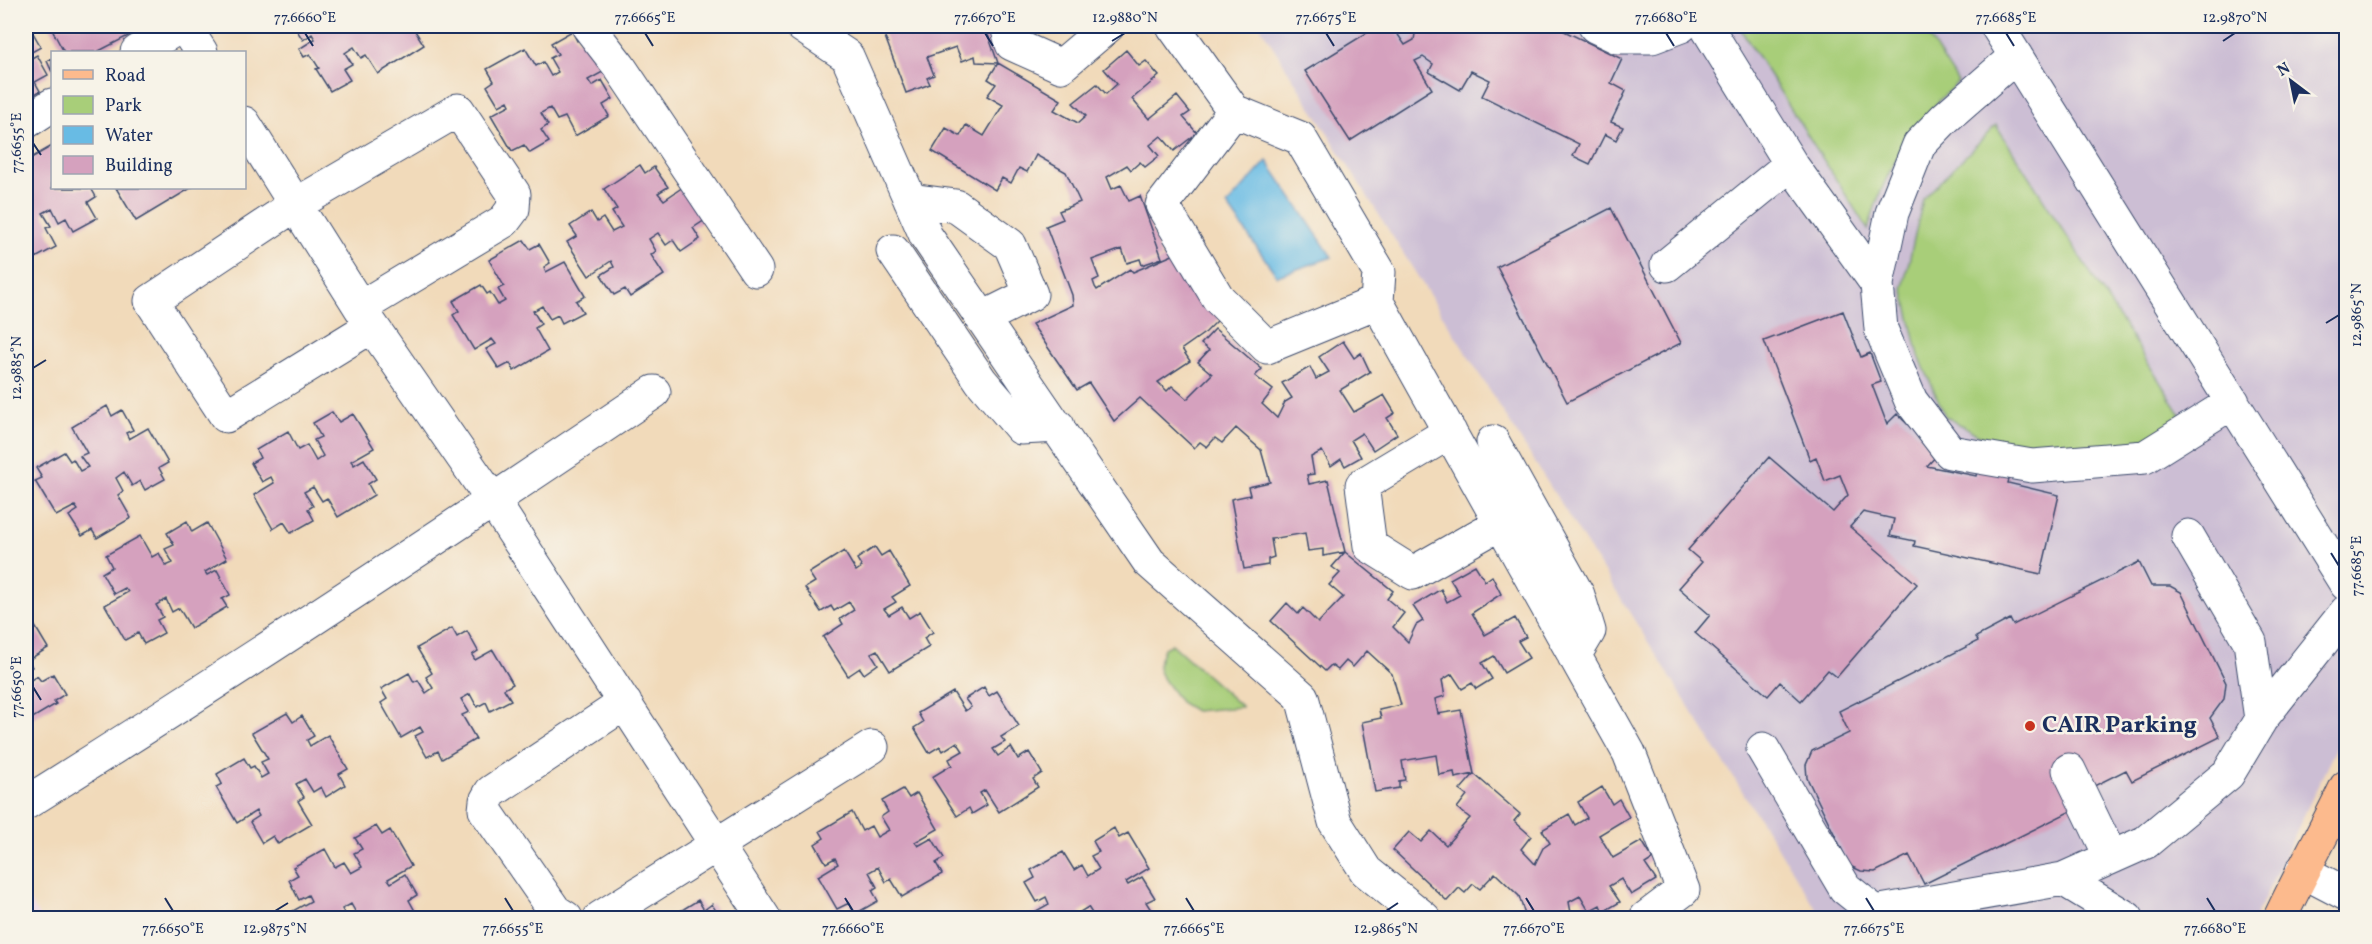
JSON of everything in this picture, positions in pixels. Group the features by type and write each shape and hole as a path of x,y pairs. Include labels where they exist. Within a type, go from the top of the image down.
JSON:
{"main road":[{"path":"2280,918 2346,787"}],"street":[{"path":"139,51 182,26 200,51"},
{"path":"588,26 625,76 756,270"},
{"path":"802,26 847,56 926,236 1149,562 1302,697 1335,822 1366,871 1424,918"},
{"path":"1007,26 1012,44 1061,66 1108,26"},
{"path":"1595,26 1618,37 1652,37 1681,26"},
{"path":"1706,26 1791,164 1877,284"},
{"path":"1997,26 2346,584"},
{"path":"1175,27 1234,111 1300,138 1379,272 1377,302 1629,753 1683,890 1646,918"},
{"path":"2016,56 1945,118 1919,145 1892,213 1877,284 1881,329 1911,401 1950,452 2032,466 2145,458 2233,402"},
{"path":"26,122 51,106"},
{"path":"458,110 514,194 513,209 504,221 366,317 226,416 151,301 295,205 458,110"},
{"path":"1234,111 1162,205 1218,298 1267,347 1377,302"},
{"path":"246,126 366,317 493,501 764,918"},
{"path":"1666,265 1791,164"},
{"path":"910,200 956,206 1011,245 1031,294 983,318"},
{"path":"893,251 981,381 1021,428 1058,426"},
{"path":"26,802 132,736 493,501 654,392"},
{"path":"1450,432 1362,485 1370,546 1413,573 1501,523"},
{"path":"1492,442 1578,594 1589,631 1574,656"},
{"path":"2188,536 2250,642 2261,719"},
{"path":"1763,749 1845,888 1875,912 2063,879 2146,842 2228,774 2261,719 2346,612"},
{"path":"566,918 555,911 517,856 486,810 486,801 491,792 625,703"},
{"path":"600,918 872,747"},
{"path":"2069,770 2111,857"},
{"path":"2302,871 2346,894"},
{"path":"2063,879 2127,918"}],"shaded area":[{"path":"1260,26 2346,26 2346,727 2255,918 2052,918 2043,913 2005,918 1822,918"},
{"path":"26,895 40,918 26,918"}],"green space":[{"path":"1922,26 1958,82 1927,114 1902,149 1882,187 1868,230 1739,27"},
{"path":"1996,125 2183,418 2136,445 2070,452 1996,445 1945,416 1919,356 1903,288 1923,199"},
{"path":"1172,644 1242,707 1195,711 1180,702 1160,674 1158,665 1164,648"}],"water":[{"path":"1267,161 1332,257 1277,276 1227,205"}],"building":[{"path":"26,26 29,26 41,47 26,55"},
{"path":"50,26 128,26 132,34 99,51 63,51"},
{"path":"294,26 412,26 424,45 378,74 366,55 361,58 354,47 345,53 352,64 343,69 350,80 330,91 316,69 319,68 310,54 304,57 299,49 315,39 312,34 303,40"},
{"path":"881,26 985,26 998,63 976,62 975,56 962,61 956,47 927,57 934,75 927,78 930,84 906,93"},
{"path":"1378,26 1392,26 1405,45 1414,40 1416,28 1409,26 1554,26 1622,59 1611,83 1626,91 1611,122 1623,127 1616,140 1605,134 1590,164 1573,156 1579,144 1482,96 1490,80 1471,71 1460,90 1429,72 1433,64 1423,57 1415,61 1432,89 1350,141 1305,71"},
{"path":"572,31 577,41 590,33 610,68 588,80 592,86 602,80 613,99 603,105 609,116 575,136 565,117 557,120 550,108 541,113 548,125 541,130 549,142 530,153 524,145 512,151 491,115 510,105 508,101 499,106 487,86 494,81 487,69 525,48 536,66 543,62 551,76 558,72 550,58 558,54 551,43"},
{"path":"1126,50 1139,66 1146,61 1159,76 1132,99 1149,119 1177,96 1190,112 1183,117 1197,133 1174,151 1161,136 1150,145 1159,156 1145,167 1140,162 1131,170 1127,165 1107,177 1112,189 1121,185 1129,201 1140,196 1162,258 1142,265 1140,259 1127,263 1122,249 1092,260 1099,278 1093,281 1095,287 1097,290 1130,269 1133,272 1175,254 1222,316 1206,332 1182,349 1190,361 1158,382 1167,391 1172,386 1187,399 1212,374 1198,362 1209,350 1201,344 1215,329 1262,369 1255,376 1273,390 1262,404 1277,418 1285,402 1292,398 1282,383 1310,367 1316,379 1329,372 1319,357 1343,341 1354,358 1361,353 1370,372 1340,390 1354,412 1384,395 1395,413 1387,418 1397,434 1373,450 1362,433 1351,440 1361,457 1345,466 1341,459 1331,466 1322,451 1311,457 1314,474 1307,475 1309,484 1328,480 1345,552 1323,556 1323,549 1308,551 1305,533 1271,539 1274,557 1268,559 1268,565 1244,569 1231,499 1250,495 1248,487 1270,482 1261,450 1236,428 1222,443 1215,438 1207,447 1200,442 1194,448 1140,398 1114,421 1089,383 1077,390 1032,324 1073,305 1072,295 1046,226 1063,219 1059,211 1080,202 1066,172 1036,155 1027,172 1019,168 1011,183 1002,178 995,190 932,151 946,128 960,136 966,125 984,136 1003,105 987,96 996,84 988,79 998,63 1061,100 1054,110 1078,123 1086,116 1073,103 1097,84 1106,94 1117,84 1104,69"},
{"path":"37,55 48,75 35,82 40,91 26,99 26,61"},
{"path":"51,147 51,189 92,189 96,197 88,202 97,218 73,231 66,218 59,222 52,208 43,213 51,226 46,228 56,247 26,263 26,161"},
{"path":"640,165 645,173 654,167 668,187 658,193 664,200 683,187 705,220 693,228 700,239 681,252 673,240 666,245 658,233 649,239 656,251 651,255 664,275 630,297 625,289 614,295 601,275 614,267 611,261 589,276 567,242 577,236 570,226 591,212 597,222 603,218 612,232 622,227 612,212 617,209 604,189"},
{"path":"117,189 189,189 136,221"},
{"path":"1611,208 1681,343 1567,402 1497,267"},
{"path":"524,240 530,249 539,244 550,263 544,267 546,272 565,262 585,296 576,301 583,312 562,323 558,315 550,319 542,306 533,311 541,324 535,328 548,351 514,371 510,363 499,369 486,349 496,344 492,339 474,350 453,315 459,311 453,301 481,285 487,294 490,292 498,305 505,301 498,289 504,286 489,260"},
{"path":"1843,311 1861,357 1870,353 1881,382 1872,385 1887,424 1897,414 1938,454 1927,466 1976,476 1978,469 2010,476 2008,483 2059,495 2041,574 1914,546 1915,541 1890,536 1894,519 1863,512 1850,527 1917,584 1837,677 1828,670 1801,701 1780,682 1768,696 1695,633 1710,615 1679,588 1702,562 1688,550 1769,457 1833,512 1848,495 1840,475 1825,481 1816,457 1810,460 1764,341"},
{"path":"107,406 112,416 122,410 133,430 126,433 129,439 148,428 168,463 159,468 165,479 145,490 140,481 132,486 124,472 116,478 123,491 118,495 131,518 97,538 92,530 82,536 69,516 78,510 75,506 56,516 35,481 42,478 36,468 64,452 70,461 73,459 80,471 88,467 80,456 87,453 72,427"},
{"path":"332,412 339,422 353,414 374,448 351,461 354,465 364,459 376,479 368,484 374,495 338,517 327,498 322,501 313,487 304,492 313,506 308,509 314,520 291,533 284,522 273,529 254,495 274,483 271,477 262,482 251,463 260,458 256,450 288,431 298,450 307,445 316,461 323,456 314,440 321,437 313,423"},
{"path":"187,521 192,532 207,523 227,559 205,572 207,575 217,570 230,595 222,599 227,607 191,628 179,608 172,612 166,599 156,605 163,617 157,620 164,633 144,644 138,633 125,640 105,605 128,592 125,588 114,594 102,573 112,567 106,555 140,536 152,557 159,553 166,566 173,563 165,549 174,545 167,533"},
{"path":"875,547 881,556 889,551 910,586 892,597 896,602 884,609 889,615 902,607 909,618 920,611 933,632 924,638 929,647 890,671 877,650 871,653 878,664 864,674 860,668 848,676 823,637 843,624 840,619 854,610 849,602 834,611 831,606 821,612 805,588 815,582 809,573 844,551 856,571 862,567 857,559"},
{"path":"1345,552 1393,591 1387,599 1404,613 1393,627 1408,642 1416,625 1423,621 1413,606 1441,589 1447,602 1460,595 1450,579 1475,565 1485,581 1492,576 1501,594 1472,613 1485,635 1515,618 1526,637 1518,641 1529,658 1504,673 1494,656 1482,663 1492,679 1476,689 1472,683 1462,689 1452,674 1442,680 1445,696 1435,699 1438,714 1461,710 1474,774 1455,778 1454,772 1439,775 1436,755 1402,761 1405,780 1399,781 1399,788 1375,792 1362,722 1381,718 1379,710 1401,705 1392,674 1367,651 1353,667 1346,661 1338,670 1331,665 1325,671 1271,621 1287,603 1298,614 1303,608 1318,623 1343,597 1329,585 1340,573 1332,567"},
{"name":"CAIR Parking","path":"2139,562 2151,586 2170,586 2181,592 2226,683 2224,699 2210,718 2220,737 2132,781 2126,770 2092,787 2079,807 1924,884 1909,855 1875,872 1861,871 1850,866 1807,778 1806,765 1812,751 1849,733 1839,711 1978,641 1976,637 2010,619 2013,625"},
{"path":"26,614 48,648 28,660 32,667 26,670"},
{"path":"452,628 457,637 467,631 478,651 472,655 475,660 493,650 513,684 504,689 511,700 490,711 486,702 477,707 470,694 461,699 469,712 462,715 476,739 442,759 438,751 427,757 415,736 423,732 420,727 401,738 381,703 387,699 381,689 409,673 414,682 418,680 426,693 433,688 426,677 432,673 417,648"},
{"path":"53,674 65,694 54,701 56,704 26,722 26,683 37,676 41,681"},
{"path":"984,687 989,696 997,691 1019,726 1001,737 1005,742 993,749 998,756 1011,747 1018,759 1029,752 1042,773 1033,779 1038,787 999,812 985,790 980,793 987,805 972,814 969,808 957,816 932,777 952,765 949,759 963,751 957,742 943,751 940,746 929,753 914,728 923,722 918,713 953,692 965,711 971,707 965,699"},
{"path":"287,713 293,722 302,716 314,736 307,740 310,746 328,735 348,769 339,774 345,785 326,797 321,787 313,792 305,779 296,784 304,797 298,801 312,824 278,844 273,836 262,843 250,822 259,816 256,811 237,823 216,787 222,784 217,774 244,758 250,768 254,766 261,778 268,774 261,762 268,759 252,733"},
{"path":"1474,774 1520,814 1514,821 1531,836 1521,849 1535,864 1543,848 1550,843 1542,830 1569,814 1575,825 1587,818 1578,802 1602,787 1612,804 1619,799 1629,817 1599,835 1613,858 1642,841 1653,859 1645,864 1656,880 1631,895 1621,879 1609,886 1620,902 1603,912 1600,905 1589,911 1580,896 1569,902 1572,918 1526,918 1519,896 1495,873 1480,889 1473,884 1465,893 1459,888 1447,901 1393,850 1409,832 1421,842 1431,831 1446,845 1470,818 1457,808 1467,795 1460,790"},
{"path":"903,789 909,798 917,793 938,829 915,842 918,846 932,838 944,858 936,863 942,874 902,897 891,879 886,882 878,867 869,872 877,887 872,890 878,901 855,914 849,903 837,909 818,876 838,864 835,858 826,863 815,844 824,838 820,831 852,812 862,831 871,826 877,837 889,830 881,817 888,812 882,801"},
{"path":"376,826 382,835 390,830 411,866 388,879 391,883 405,874 417,895 409,900 415,911 402,918 366,918 364,916 359,918 351,904 342,909 347,918 294,918 291,912 311,901 308,895 299,900 289,880 298,875 293,867 325,849 335,867 344,862 351,873 362,867 354,853 362,849 355,838"},
{"path":"1114,828 1119,838 1128,833 1149,868 1126,882 1128,885 1142,877 1155,898 1146,902 1153,913 1144,918 1095,918 1088,907 1080,912 1083,918 1031,918 1029,915 1049,904 1046,897 1037,902 1026,883 1035,878 1031,870 1063,852 1074,870 1082,865 1088,876 1099,869 1091,856 1099,852 1093,841"},
{"path":"698,900 704,910 712,904 720,918 680,918 677,913"},
{"path":"477,912 482,918 465,918"}],"place":[{"name":"CAIR Parking","path":"2030,726"}]}
